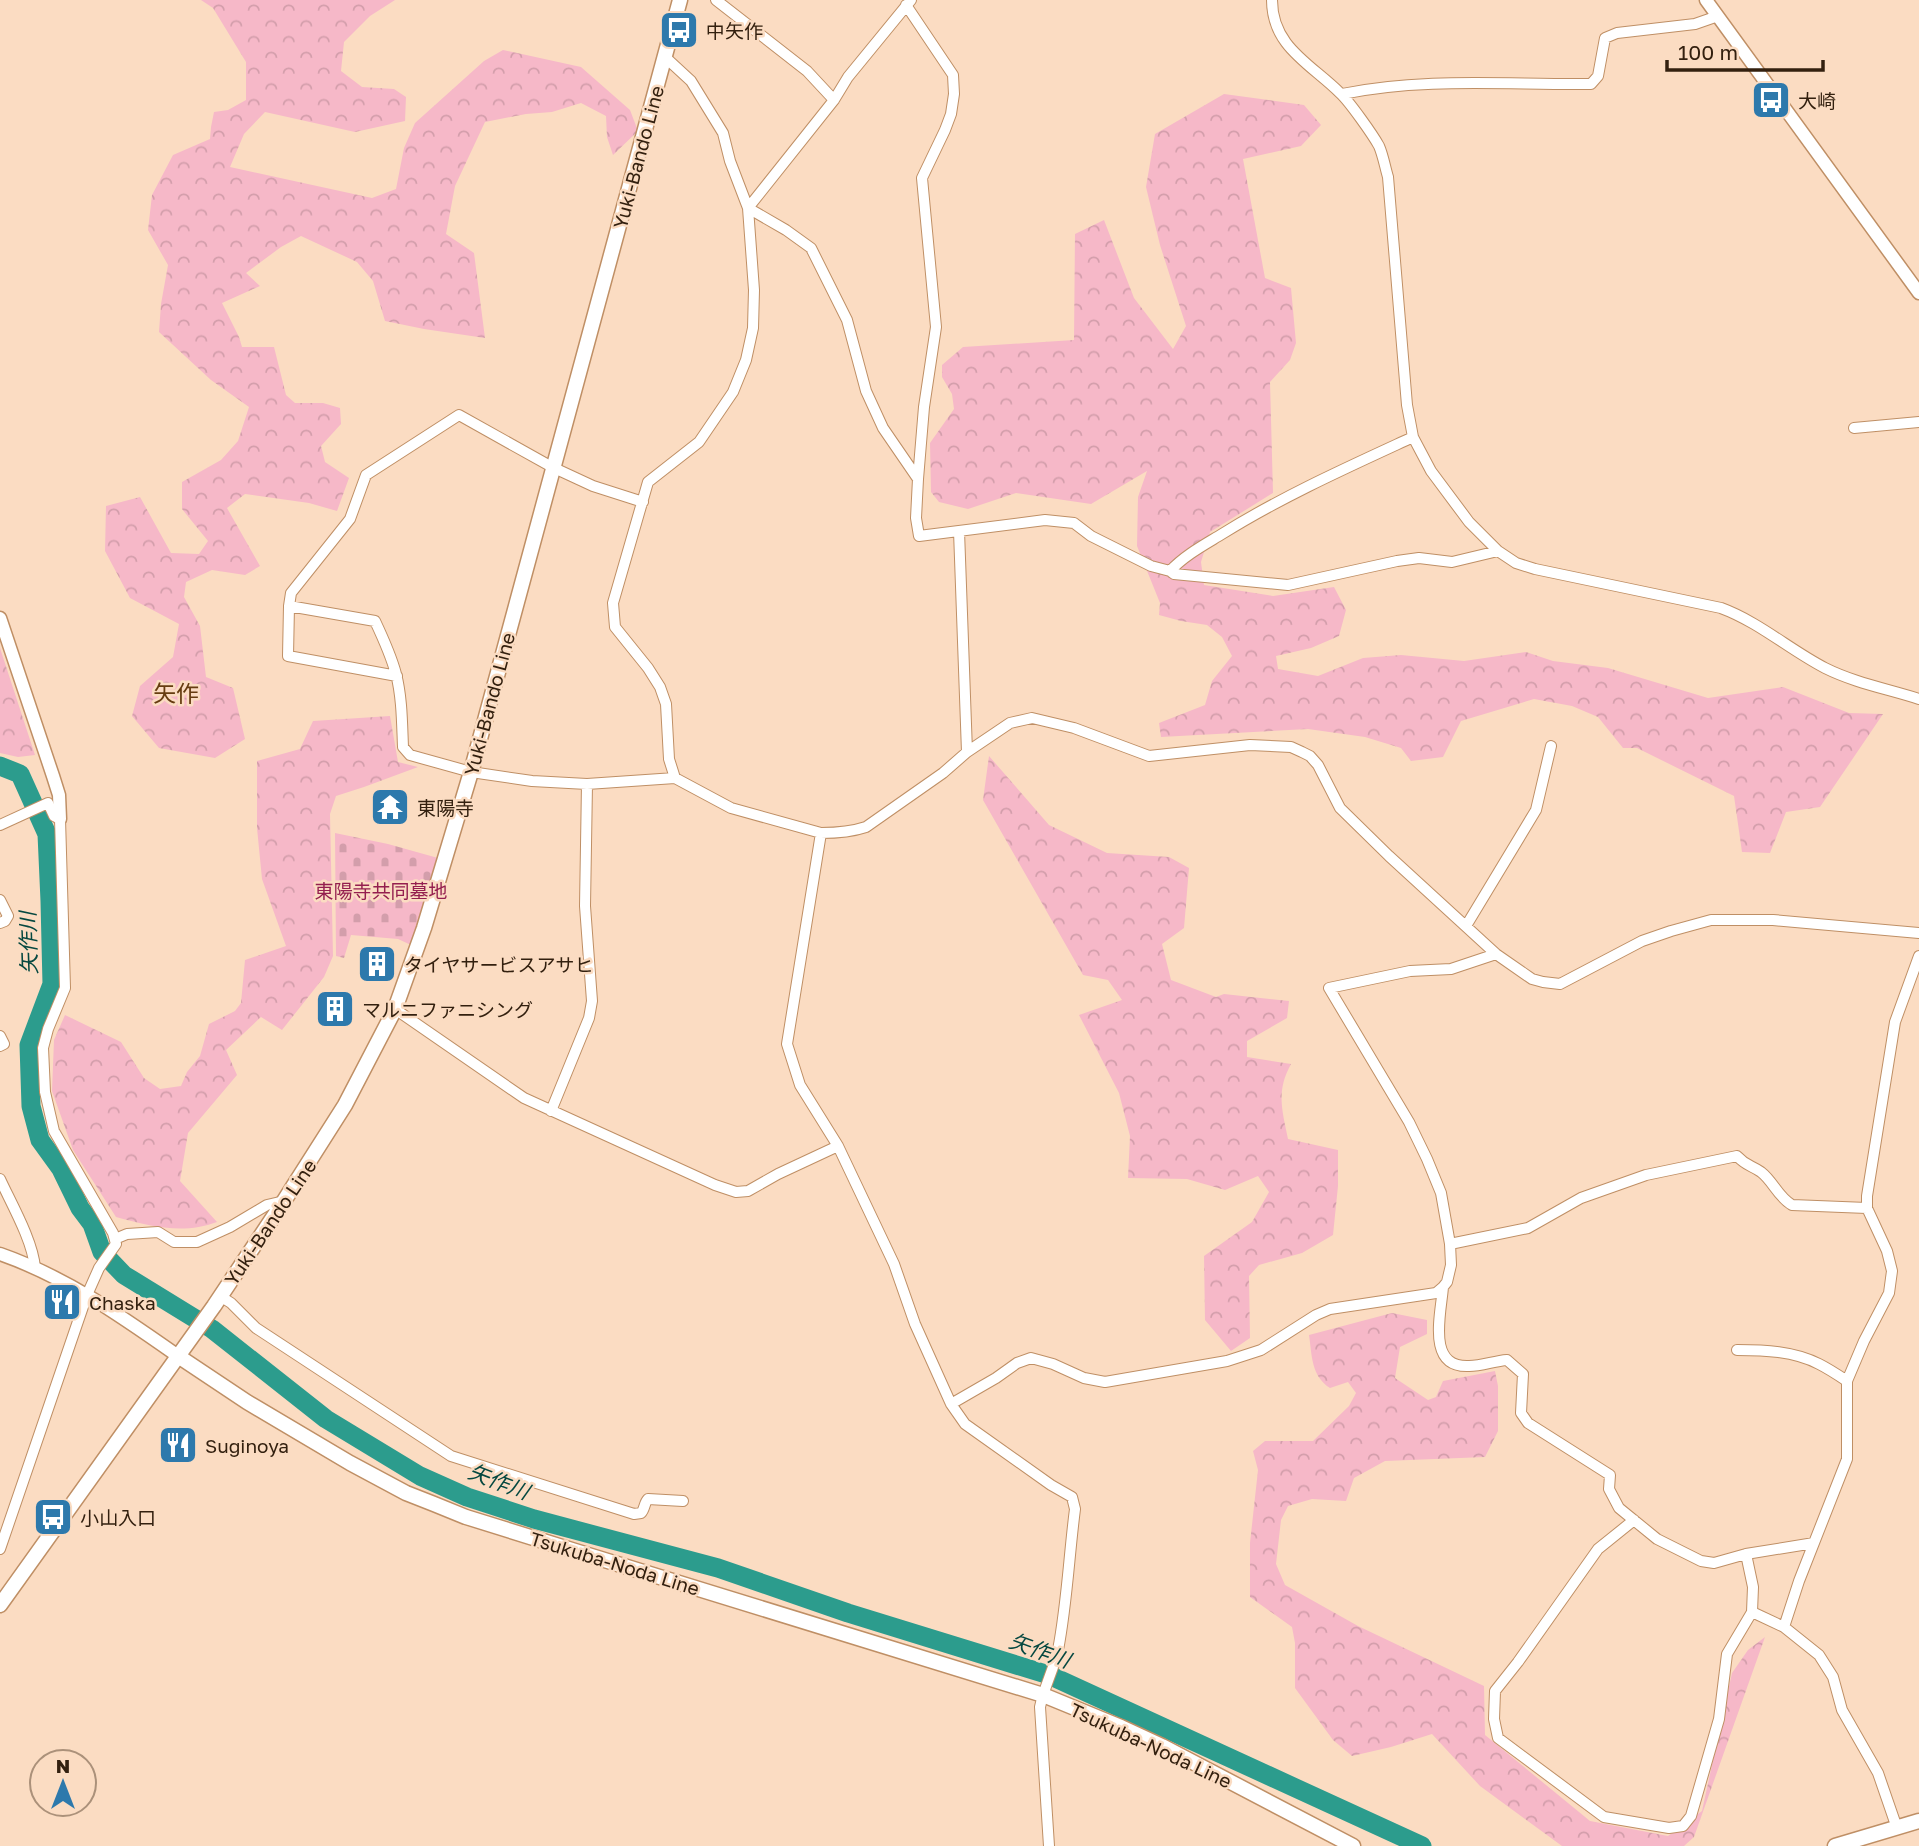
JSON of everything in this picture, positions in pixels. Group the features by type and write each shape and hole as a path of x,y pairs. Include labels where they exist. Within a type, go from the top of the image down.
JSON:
{"main road":[{"name":"Yuki-Bando Line","path":"178,1356 284,1201 345,1105 395,1009 424,928 471,772 680,0"},
{"path":"0,1605 178,1356"},
{"name":"Tsukuba-Noda Line","path":"178,1356 247,1402 406,1493 466,1517 572,1550 1044,1690 1162,1746 1353,1846"},
{"path":"1835,1846 1919,1821"}],"street":[{"path":"716,0 807,71 835,100"},
{"path":"1272,0 1272,12 1285,43 1342,94 1379,146 1388,177 1407,405 1413,436 1432,471 1469,522 1498,551 1516,563 1686,600 1733,613 1825,667 1873,686 1919,699"},
{"path":"1706,0 1919,293"},
{"path":"748,208 835,100 848,77 909,3 953,75 954,94 948,122 922,178 936,327 924,407 918,479 916,518 919,536 1045,520 1074,523 1091,536 1151,566 1174,574 1288,585 1397,561 1419,558 1452,562 1498,551"},
{"path":"1342,94 1376,87 1432,84 1591,84 1598,75 1605,38 1617,33 1695,24 1718,16"},
{"path":"665,57 691,81 723,133 730,161 748,208 754,290 753,328 746,360 733,392 699,442 648,482 613,603 615,627 660,687 666,704 669,759 676,778"},
{"path":"748,208 811,248 847,320 866,391 883,428 918,479"},
{"path":"397,676 288,656 289,606 292,593 350,519 366,475 459,415 552,467 593,486 643,502"},
{"path":"1853,428 1919,422"},
{"path":"1170,571 1179,561 1243,520 1413,436"},
{"path":"959,531 967,752"},
{"path":"289,606 375,621 397,676 402,714 402,747 410,755 471,772 532,781 587,784 676,778 732,808 821,833 853,831 866,827 1010,723 1032,718 1074,728 1149,756 1250,745 1291,747 1310,756 1318,765 1340,807 1496,954 1532,979 1560,984 1642,942 1711,920 1773,920 1919,933"},
{"path":"0,618 59,795 65,988 43,1048 45,1092 54,1131 114,1244"},
{"path":"1466,926 1536,810 1551,746"},
{"path":"551,1111 589,1018 592,1001 585,906 587,784"},
{"path":"0,825 48,803 54,816 60,818"},
{"path":"821,833 787,1044 800,1085 838,1146 894,1264 915,1324 951,1404 965,1424 1072,1497 1075,1509 1061,1633 1041,1707 1049,1846"},
{"path":"0,900 8,916 0,923"},
{"path":"951,1404 1017,1363 1031,1358 1053,1364 1084,1378 1105,1382 1196,1368 1261,1350 1330,1309 1436,1293 1444,1287 1451,1265 1441,1193 1409,1122 1329,988 1409,971 1451,970 1496,954"},
{"path":"1784,1627 1847,1459 1847,1381 1889,1293 1892,1271 1867,1208 1867,1196 1895,1022 1919,956"},
{"path":"395,1009 524,1098 736,1192 748,1191 838,1146"},
{"path":"0,1036 4,1044 0,1046"},
{"path":"1450,1244 1528,1228 1581,1198 1646,1175 1737,1156 1746,1166 1762,1173 1783,1200 1792,1205 1867,1208"},
{"path":"0,1179 22,1228 35,1268"},
{"path":"0,1549 88,1295 114,1244 127,1234 158,1232 174,1242 197,1242 230,1227 267,1205 284,1201"},
{"path":"0,1254 88,1295 178,1356"},
{"path":"1444,1287 1438,1343 1443,1356 1459,1366 1507,1360 1523,1374 1521,1413 1528,1423 1610,1475 1609,1489 1619,1508 1657,1539 1701,1561 1714,1563 1746,1554 1814,1543"},
{"path":"217,1301 231,1303 256,1328 451,1456 634,1514 644,1510 648,1499 684,1500"},
{"path":"1737,1350 1793,1354 1818,1363 1847,1381"},
{"path":"1634,1520 1598,1549 1495,1691 1494,1719 1498,1738 1604,1817 1669,1829 1684,1826 1691,1816 1719,1719 1727,1654 1752,1612 1753,1587 1746,1554"},
{"path":"1752,1612 1784,1627 1819,1655 1833,1677 1842,1710 1878,1773 1897,1828"}],"green space":[{"path":"201,0 395,0 370,16 344,42 341,71 362,87 394,89 406,97 405,121 355,132 265,112 244,134 230,167 372,198 396,189 404,148 415,123 484,61 503,50 581,67 630,110 638,131 613,155 607,137 606,116 581,103 552,112 485,122 455,186 446,234 474,253 485,338 385,321 373,281 357,262 301,236 246,273 260,286 222,303 242,347 274,347 286,395 295,403 323,403 340,408 341,424 321,446 325,462 349,478 337,511 309,503 245,494 227,508 260,566 245,575 212,570 186,582 184,597 200,626 206,677 233,688 245,739 215,758 159,748 132,716 140,686 173,657 179,624 130,598 105,551 106,506 140,497 171,553 199,554 208,541 182,509 182,482 221,460 238,441 249,407 211,380 159,332 168,265 148,230 152,195 173,155 210,139 214,112 228,110 246,100 246,62 213,8"},
{"path":"1224,94 1304,105 1321,125 1301,146 1243,159 1265,278 1291,288 1296,343 1290,360 1270,382 1273,493 1210,532 1201,562 1204,585 1273,596 1334,587 1346,610 1339,636 1311,648 1276,656 1278,669 1318,676 1363,658 1401,655 1464,661 1526,652 1553,661 1608,668 1708,698 1783,687 1849,713 1883,714 1820,807 1786,812 1770,853 1742,852 1734,796 1637,748 1623,748 1598,717 1572,706 1534,699 1461,721 1443,757 1411,761 1401,748 1365,737 1308,729 1161,737 1159,723 1205,705 1212,681 1232,656 1222,637 1207,625 1159,615 1160,603 1137,546 1138,497 1147,471 1091,504 1016,493 968,509 939,502 931,492 930,443 954,409 952,394 942,377 942,365 963,347 1074,340 1075,234 1104,220 1134,298 1173,349 1186,326 1160,245 1146,187 1155,134"},
{"path":"0,648 35,755 18,757 0,753"},
{"path":"390,716 398,762 418,767 336,796 330,814 333,956 324,977 282,1030 261,1017 226,1050 237,1075 188,1133 180,1181 217,1222 179,1229 116,1217 73,1150 52,1091 54,1040 65,1015 121,1042 144,1078 160,1089 181,1086 187,1072 200,1056 209,1024 235,1011 241,1003 245,960 286,946 262,879 257,828 257,761 300,749 313,721"},
{"path":"989,756 1049,825 1107,853 1169,857 1189,868 1184,928 1162,944 1171,980 1216,997 1224,994 1289,1001 1287,1018 1247,1041 1247,1057 1291,1064 1282,1092 1282,1110 1288,1139 1338,1150 1338,1186 1333,1235 1302,1253 1259,1265 1249,1276 1250,1338 1231,1351 1205,1320 1204,1256 1252,1222 1269,1192 1258,1176 1225,1190 1187,1179 1128,1178 1130,1136 1119,1093 1079,1015 1122,1000 1108,980 1083,975 983,800"},
{"name":"東陽寺共同墓地","path":"335,833 438,858 411,945 398,939 351,935 344,958 336,956"},
{"path":"1392,1313 1427,1320 1427,1334 1400,1347 1395,1378 1428,1400 1436,1397 1443,1381 1495,1371 1498,1386 1498,1431 1485,1457 1385,1461 1354,1478 1346,1501 1312,1499 1288,1506 1281,1520 1276,1564 1285,1585 1358,1626 1484,1686 1485,1735 1590,1821 1668,1836 1702,1811 1732,1673 1748,1650 1765,1637 1694,1837 1684,1846 1562,1846 1480,1786 1432,1734 1352,1756 1333,1740 1295,1688 1295,1643 1292,1627 1250,1597 1250,1543 1258,1470 1253,1451 1265,1441 1313,1441 1349,1406 1356,1393 1348,1382 1330,1388 1319,1377 1309,1335"}],"waterway":[{"name":"矢作川","path":"0,766 20,774 47,834 52,984 29,1045 31,1106 40,1140 61,1169 80,1208 92,1224 102,1252 124,1275 212,1329 326,1419 420,1476 467,1497 534,1519 718,1568 848,1613 1049,1675 1422,1846"}],"place":[{"name":"中矢作","path":"679,30"},
{"name":"大崎","path":"1771,100"},
{"name":"東陽寺","path":"390,807"},
{"name":"タイヤサービスアサヒ","path":"377,964"},
{"name":"マルニファニシング","path":"335,1009"},
{"name":"Chaska","path":"62,1302"},
{"name":"Suginoya","path":"178,1445"},
{"name":"小山入口","path":"53,1517"}],"district":[{"name":"矢作","path":"176,693"}]}
